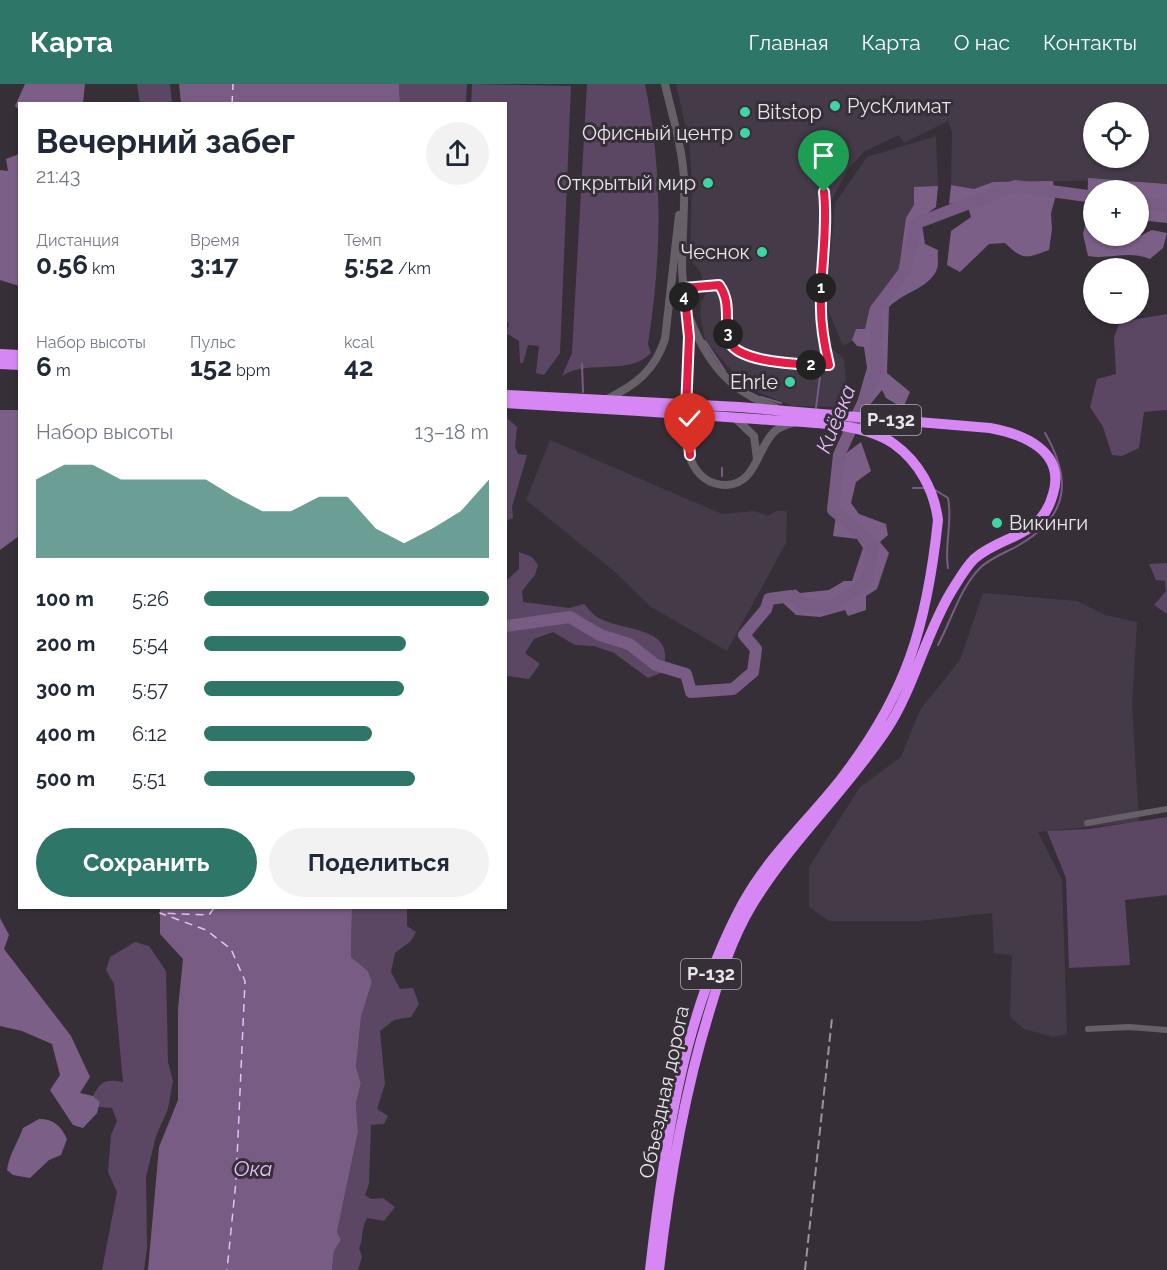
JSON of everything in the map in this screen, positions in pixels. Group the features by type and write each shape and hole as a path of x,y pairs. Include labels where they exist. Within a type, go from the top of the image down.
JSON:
{"highway":[{"path":"0,354 18,355"},
{"path":"0,364 18,365"},
{"name":"Р-132","path":"507,394 569,402 792,418 990,428 1017,433 1038,444 1054,474 1054,494 1041,519 1022,535 974,559 961,576 947,599 885,726"},
{"name":"Р-132","path":"507,403 607,399 633,406"},
{"name":"Р-132","path":"704,410 735,418 792,418 869,431 893,443 912,459 928,483 938,520 933,564 921,627 885,726"},
{"name":"Объездная дорога","path":"650,1270 670,1130 695,1027 713,968 744,902 785,844 885,726"},
{"name":"Объездная дорога","path":"659,1270 678,1132 721,971 751,906 791,850 847,785 885,726"}],"main road":[{"path":"665,84 681,153 684,288 689,337 686,410 692,463 706,480 727,485 741,481 757,462 765,443 776,429 792,418 746,396 721,374 699,343 686,307"},
{"path":"607,399 638,382 655,364 665,339 677,224 683,203"},
{"path":"735,418 754,436 757,462"}],"street":[{"path":"684,288 719,285 726,294 729,341 736,352 768,362 829,365 823,338 821,302 826,208 816,143"},
{"path":"1087,823 1167,809"},
{"path":"1088,1029 1129,1027 1167,1030"}],"shaded area":[{"path":"25,84 85,84 83,102 18,102 18,109 15,106"},
{"path":"137,84 170,84 172,102 140,102"},
{"path":"399,84 467,84 466,102 400,102"},
{"path":"472,84 571,86 560,353 544,375 536,373 539,346 528,345 523,363 520,363 519,341 507,334 509,324 507,322 507,102 471,102"},
{"path":"587,84 645,84 658,182 658,246 648,344 651,353 631,364 584,368 562,376 572,353"},
{"path":"676,84 1167,84 1167,184 1149,182 1149,180 1083,180 993,182 974,189 951,185 952,132 948,121 904,143 899,135 865,151 849,168 831,201 823,315 826,334 832,349 844,359 846,381 840,407 792,406 746,387 705,340 700,313 701,302 706,294 700,271 690,260 692,180 689,142"},
{"path":"936,136 938,186 914,188 914,205 899,269 870,307 864,334 843,346 826,305 835,203 867,157"},
{"path":"18,154 18,286 0,280 0,170 8,171 6,159"},
{"path":"1088,178 1114,180 1088,180"},
{"path":"1053,181 1055,199 1051,213 1052,229 1049,250 1026,256 1016,253 1005,243 989,244 960,272 947,265 951,231 971,217 966,200 949,204 951,185 974,189 993,182"},
{"path":"1149,183 1167,184 1167,223 1149,221"},
{"path":"938,186 936,207 921,218 925,244 938,250 937,269 922,286 889,307 887,373 910,392 903,408 886,398 882,390 868,407 858,399 867,368 864,347 857,346 852,340 856,329 865,329 870,307 899,269 906,218 914,205 914,187"},
{"path":"1149,231 1167,233 1163,248 1150,259 1134,255 1088,256 1086,246 1149,246"},
{"path":"1167,314 1167,410 1144,412 1139,448 1122,456 1112,455 1103,427 1090,407 1097,379 1116,374 1114,337 1119,324 1149,324 1149,317"},
{"path":"0,410 18,410 18,537 0,550"},
{"path":"507,418 517,427 515,447 518,454 527,455 512,507 513,518 507,521"},
{"path":"550,440 722,514 755,511 768,516 776,511 787,511 786,543 727,651 651,607 616,573 526,500"},
{"path":"861,442 871,471 856,482 851,503 859,514 886,524 888,535 880,542 889,553 877,589 866,596 866,610 848,616 845,610 820,617 796,615 782,602 795,589 800,593 829,590 844,581 852,581 863,548 857,539 833,536 845,454"},
{"path":"519,552 532,557 538,565 535,575 522,591 523,602 569,608 584,604 597,617 657,638 663,646 665,657 661,673 648,678 614,653 594,646 575,645 553,632 534,639 525,653 540,664 529,679 507,677 507,580 519,569"},
{"path":"1167,563 1167,614 1154,605 1166,591 1165,581 1156,580 1149,564"},
{"path":"983,593 1077,601 1105,615 1137,622 1132,704 1139,822 1038,832 1062,880 1067,1034 1053,1037 1024,1029 1010,1017 1012,955 994,953 992,913 919,921 829,921 809,907 809,867 860,787 901,757 920,710 960,660"},
{"path":"1167,817 1167,895 1125,900 1130,965 1069,968 1066,878 1047,831 1089,829"},
{"path":"352,909 407,909 407,926 416,932 411,941 395,953 391,972 400,989 413,988 419,1004 411,1017 394,1020 380,1031 385,1084 377,1109 388,1116 384,1124 371,1125 369,1184 365,1195 371,1199 383,1198 395,1207 384,1221 367,1218 359,1248 362,1257 358,1270 332,1270 334,1251 341,1240 337,1232 358,1132 356,1104 361,1083 356,1067 361,1017 372,982 368,971 351,957"},
{"path":"0,918 9,935 4,949 71,1036 90,1077 80,1093 93,1096 100,1102 97,1113 83,1128 73,1125 50,1090 60,1075 52,1044 22,1031 0,1026"},
{"path":"135,942 149,946 166,971 168,1062 173,1081 168,1109 156,1136 146,1177 147,1248 144,1270 102,1270 117,1192 108,1172 111,1135 117,1121 112,1108 99,1107 100,1102 93,1096 105,1082 123,1082 114,984 106,970 110,957"},
{"path":"39,1119 53,1122 65,1134 67,1139 61,1155 49,1160 30,1178 13,1175 7,1170 8,1164 23,1128"}],"water":[{"path":"179,84 399,84 400,102 181,102"},
{"name":"Ока","path":"160,909 352,909 351,957 368,971 372,982 361,1017 356,1067 361,1083 356,1104 358,1132 337,1232 341,1240 334,1251 332,1270 148,1270 159,1147 178,1100 178,1009 183,959 160,934"}],"waterway":[{"name":"Киёвка","path":"507,626 570,617 600,635 629,644 656,665 686,674 691,692 733,689 753,672 756,649 744,635 766,609 769,599 791,596 801,603 828,608 866,583 873,544 833,510 839,455 877,372 876,310 904,272 917,223 1015,186 1083,195"},
{"name":"Киёвка","path":"1149,204 1167,206"},
{"path":"705,341 725,371"},
{"path":"582,364 583,392"},
{"path":"816,408 820,376"},
{"path":"761,397 781,403"},
{"path":"938,645 961,595 973,576 989,561 1036,534 1048,522 1056,509 1061,496 1062,481 1054,450 1045,433"},
{"path":"722,468 722,476"},
{"path":"913,488 924,488"},
{"path":"932,488 948,498 950,516 948,568"}],"ferry route":[{"path":"232,102 233,84"},
{"path":"213,909 209,915 160,913 206,930 231,949 245,981 236,1181 227,1270"}],"railway":[{"path":"805,1270 832,1018"}],"place":[{"name":"РусКлимат","path":"835,106"},
{"name":"Bitstop","path":"745,112"},
{"name":"Офисный центр","path":"745,133"},
{"name":"Открытый мир","path":"708,183"},
{"name":"Чеснок","path":"762,252"},
{"name":"Ehrle","path":"790,382"},
{"name":"Викинги","path":"997,523"}],"route":[{"path":"690,455 686,410 689,337 684,288 719,285 726,294 729,341 736,352 768,362 829,365 823,338 821,302 826,208 824,192"}]}
